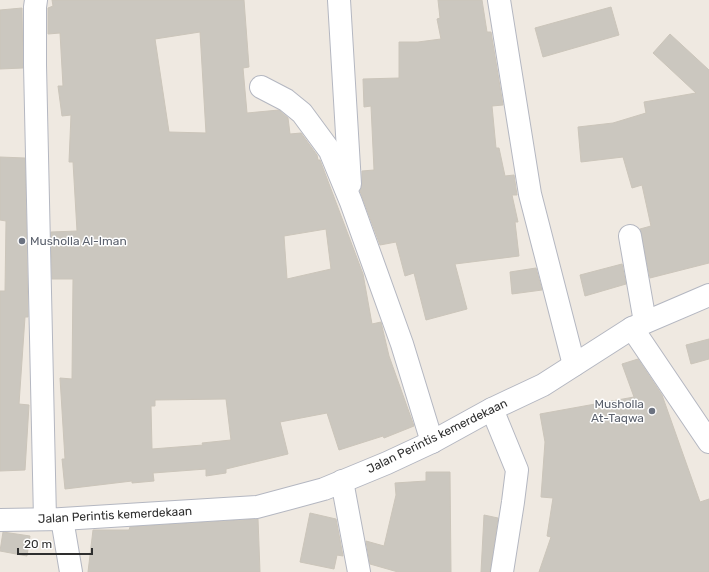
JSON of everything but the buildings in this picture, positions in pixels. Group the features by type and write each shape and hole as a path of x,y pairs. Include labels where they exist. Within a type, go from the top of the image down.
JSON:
{"street":[{"path":"36,0 35,65 54,519 71,572"},
{"path":"339,0 351,202"},
{"path":"499,0 530,194 574,365"},
{"path":"261,87 286,100 302,113 330,151 351,202 402,344 432,442"},
{"path":"630,236 639,325 709,442"},
{"name":"Jalan Perintis kemerdekaan","path":"0,520 54,519 257,507 324,489 387,463 432,442 492,409 543,385 639,325 709,295"},
{"path":"492,409 516,470 513,502 502,572"},
{"path":"342,481 359,572"}],"place":[{"name":"Musholla Al-Iman","path":"22,241"},
{"name":"Musholla At-Taqwa","path":"652,411"}]}
